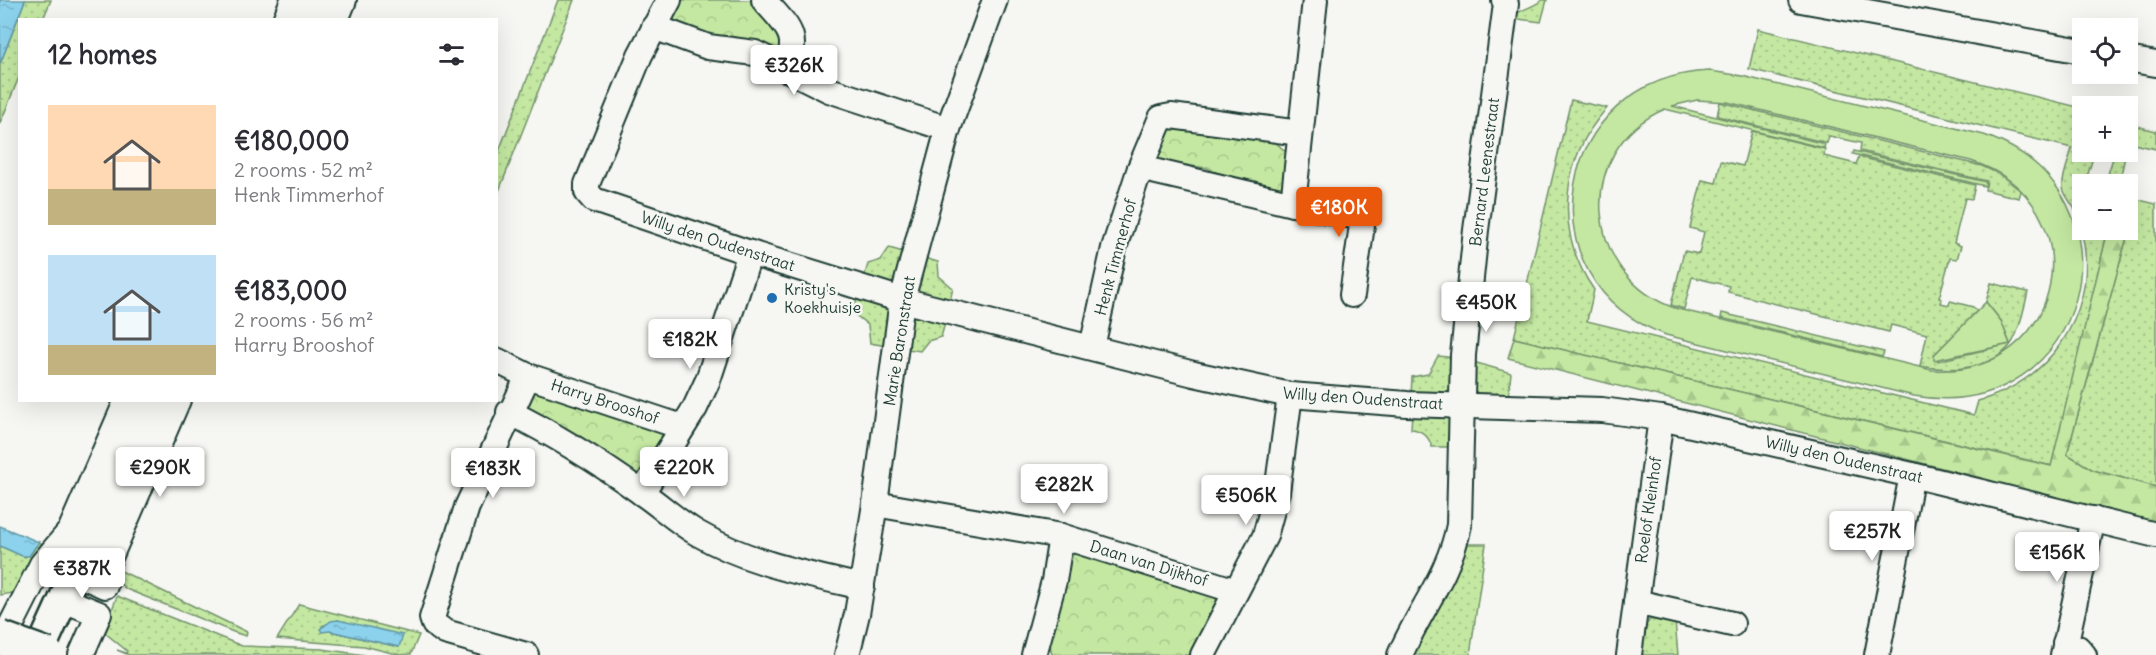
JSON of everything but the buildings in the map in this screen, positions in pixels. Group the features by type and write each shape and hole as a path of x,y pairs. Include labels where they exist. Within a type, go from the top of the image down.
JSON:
{"highway":[{"path":"0,638 47,655"}],"street":[{"path":"286,18 293,0"},
{"path":"312,18 319,0"},
{"path":"337,18 344,0"},
{"path":"669,0 654,27 708,47 755,53 829,90 948,129"},
{"path":"764,0 792,35 793,53 786,69"},
{"name":"Marie Baronstraat","path":"847,655 862,587 875,504 902,300 948,129 995,0"},
{"path":"1293,204 1315,0"},
{"name":"Bernard Leenestraat","path":"1400,655 1454,550 1459,525 1463,355 1476,230 1505,12 1504,0"},
{"path":"1802,0 2072,49"},
{"name":"Willy den Oudenstraat","path":"654,27 587,184 587,192 594,200 750,254 902,300 1194,374 1290,395 1407,404 1602,410 1661,418 1912,475 2156,535"},
{"path":"2138,61 2156,64"},
{"name":"Henk Timmerhof","path":"1092,347 1114,248 1155,126 1161,118 1171,116 1300,133"},
{"path":"1140,168 1363,218 1352,295"},
{"name":"Harry Brooshof","path":"642,493 695,408 708,380 750,254"},
{"name":"Harry Brooshof","path":"498,361 528,376 682,427"},
{"path":"526,655 445,632 434,624 432,618 463,517 509,412 528,376"},
{"path":"1203,655 1262,543 1272,513 1290,395"},
{"path":"0,646 42,564 70,531 126,402"},
{"path":"38,655 153,402"},
{"path":"76,573 105,586 108,562 177,402"},
{"path":"509,412 566,442 696,532 728,549 792,571 862,587"},
{"name":"Roelof Kleinhof","path":"1629,655 1661,418"},
{"path":"1876,655 1912,475"},
{"name":"Daan van Dijkhof","path":"875,504 1061,536 1236,591"},
{"path":"2070,651 2093,519"},
{"path":"1034,655 1054,581 1061,536"},
{"path":"64,600 99,614 81,655"},
{"path":"1636,602 1732,624"}],"green space":[{"path":"25,0 51,0 43,18 18,18 18,79 0,124 0,64"},
{"path":"558,0 574,0 498,193 498,153"},
{"path":"678,0 754,0 784,34 781,53 717,42 673,24 671,17"},
{"path":"1542,0 1547,0 1541,22 1511,18 1518,13"},
{"path":"1758,29 2072,106 2072,148 1749,69"},
{"path":"1710,71 1742,76 1984,135 2035,164 2067,204 2072,222 2072,240 2077,240 2080,251 2076,298 2056,342 2022,376 1974,396 1914,396 1666,335 1619,309 1589,272 1574,230 1574,185 1589,143 1617,107 1657,82","holes":["1697,100 1727,102 1971,161 2012,182 2038,212 2050,248 2050,284 2037,319 2013,347 1977,365 1932,370 1678,309 1646,293 1623,271 1608,243 1601,213 1603,182 1614,153 1635,128 1665,109 1824,148 1825,144 1672,106"]},
{"path":"1571,100 1607,108 1591,128 1580,150 1572,173 1568,197 1568,221 1573,244 1581,268 1594,290 1587,321 1974,415 1978,401 2003,392 2026,379 2061,343 2074,321 2082,297 2085,271 2083,240 2106,240 2052,466 1514,338"},
{"path":"1720,102 1982,166 1999,174 2021,191 2019,198 1985,190 1987,181 1860,151 1861,143 1829,136 1827,143 1717,116"},
{"path":"2138,126 2156,131 2156,149 2138,145"},
{"path":"1165,127 1271,138 1286,152 1290,164 1289,178 1281,189 1271,193 1243,185 1207,168 1160,162 1155,154"},
{"path":"1752,131 1825,149 1824,156 1856,164 1859,157 1975,185 1972,199 1965,198 1954,243 1961,246 1957,259 1950,258 1939,298 1942,299 1941,303 1949,305 1950,301 1973,307 1977,311 1935,354 1938,361 2010,344 2001,321 1986,302 1991,283 2028,292 2018,329 2013,341 2005,351 1995,358 1971,367 1944,369 1920,366 1927,334 1891,325 1889,332 1728,292 1729,286 1692,277 1684,309 1671,305 1684,251 1699,254 1704,232 1690,228 1702,180 1716,183 1721,161 1743,166"},
{"path":"2072,148 2072,162 2092,162 2088,174 2072,174 2072,205 2063,188 2064,174"},
{"path":"1854,151 1986,182 1985,186 1853,154"},
{"path":"2112,162 2124,162 2121,174 2108,174"},
{"path":"2138,200 2156,204 2156,487 2093,470 2067,454 2126,240 2138,240"},
{"path":"2106,240 2126,240 2067,454 2093,470 2156,487 2156,527 2051,500 1989,480 1508,358 1514,338 2051,466"},
{"path":"889,248 907,253 897,281 891,285 863,281 868,264 881,260"},
{"path":"921,257 938,262 939,276 953,288 949,305 916,292"},
{"path":"858,296 888,309 887,346 870,343 868,325 853,313"},
{"path":"1986,302 2001,321 2010,344 1934,360 1934,355"},
{"path":"1722,313 1884,352 1882,357 1721,318"},
{"path":"918,315 946,320 941,337 928,341 920,351 902,348 911,319"},
{"path":"1438,356 1456,358 1452,388 1447,394 1411,395 1412,377 1428,374"},
{"path":"1470,361 1511,373 1508,399 1488,397 1477,392 1472,381"},
{"path":"531,389 658,428 663,436 645,472 637,477 524,407"},
{"path":"1412,412 1444,415 1451,422 1453,447 1432,447 1424,435 1411,429"},
{"path":"39,542 45,545 12,593 0,595 0,546 25,557"},
{"path":"1467,544 1486,544 1470,655 1412,655"},
{"path":"1084,553 1210,592 1218,601 1217,612 1195,655 1052,655 1049,639 1068,560 1074,554"},
{"path":"121,571 247,632 246,636 126,589 116,580"},
{"path":"117,596 242,646 322,649 365,655 129,655 117,650 126,653 127,651 104,632"},
{"path":"299,604 419,635 411,654 400,655 364,646 277,639","holes":["338,620 399,647 330,631 322,626"]},
{"path":"1653,616 1675,621 1678,655 1640,655 1644,627"}],"water":[{"path":"0,0 25,0 0,64"},
{"path":"0,526 39,542 29,556 22,556 0,546"},
{"path":"338,620 403,635 399,647 330,631 322,632 320,629 331,621"}],"place":[{"name":"Kristy's Koekhuisje","path":"772,298"}]}
